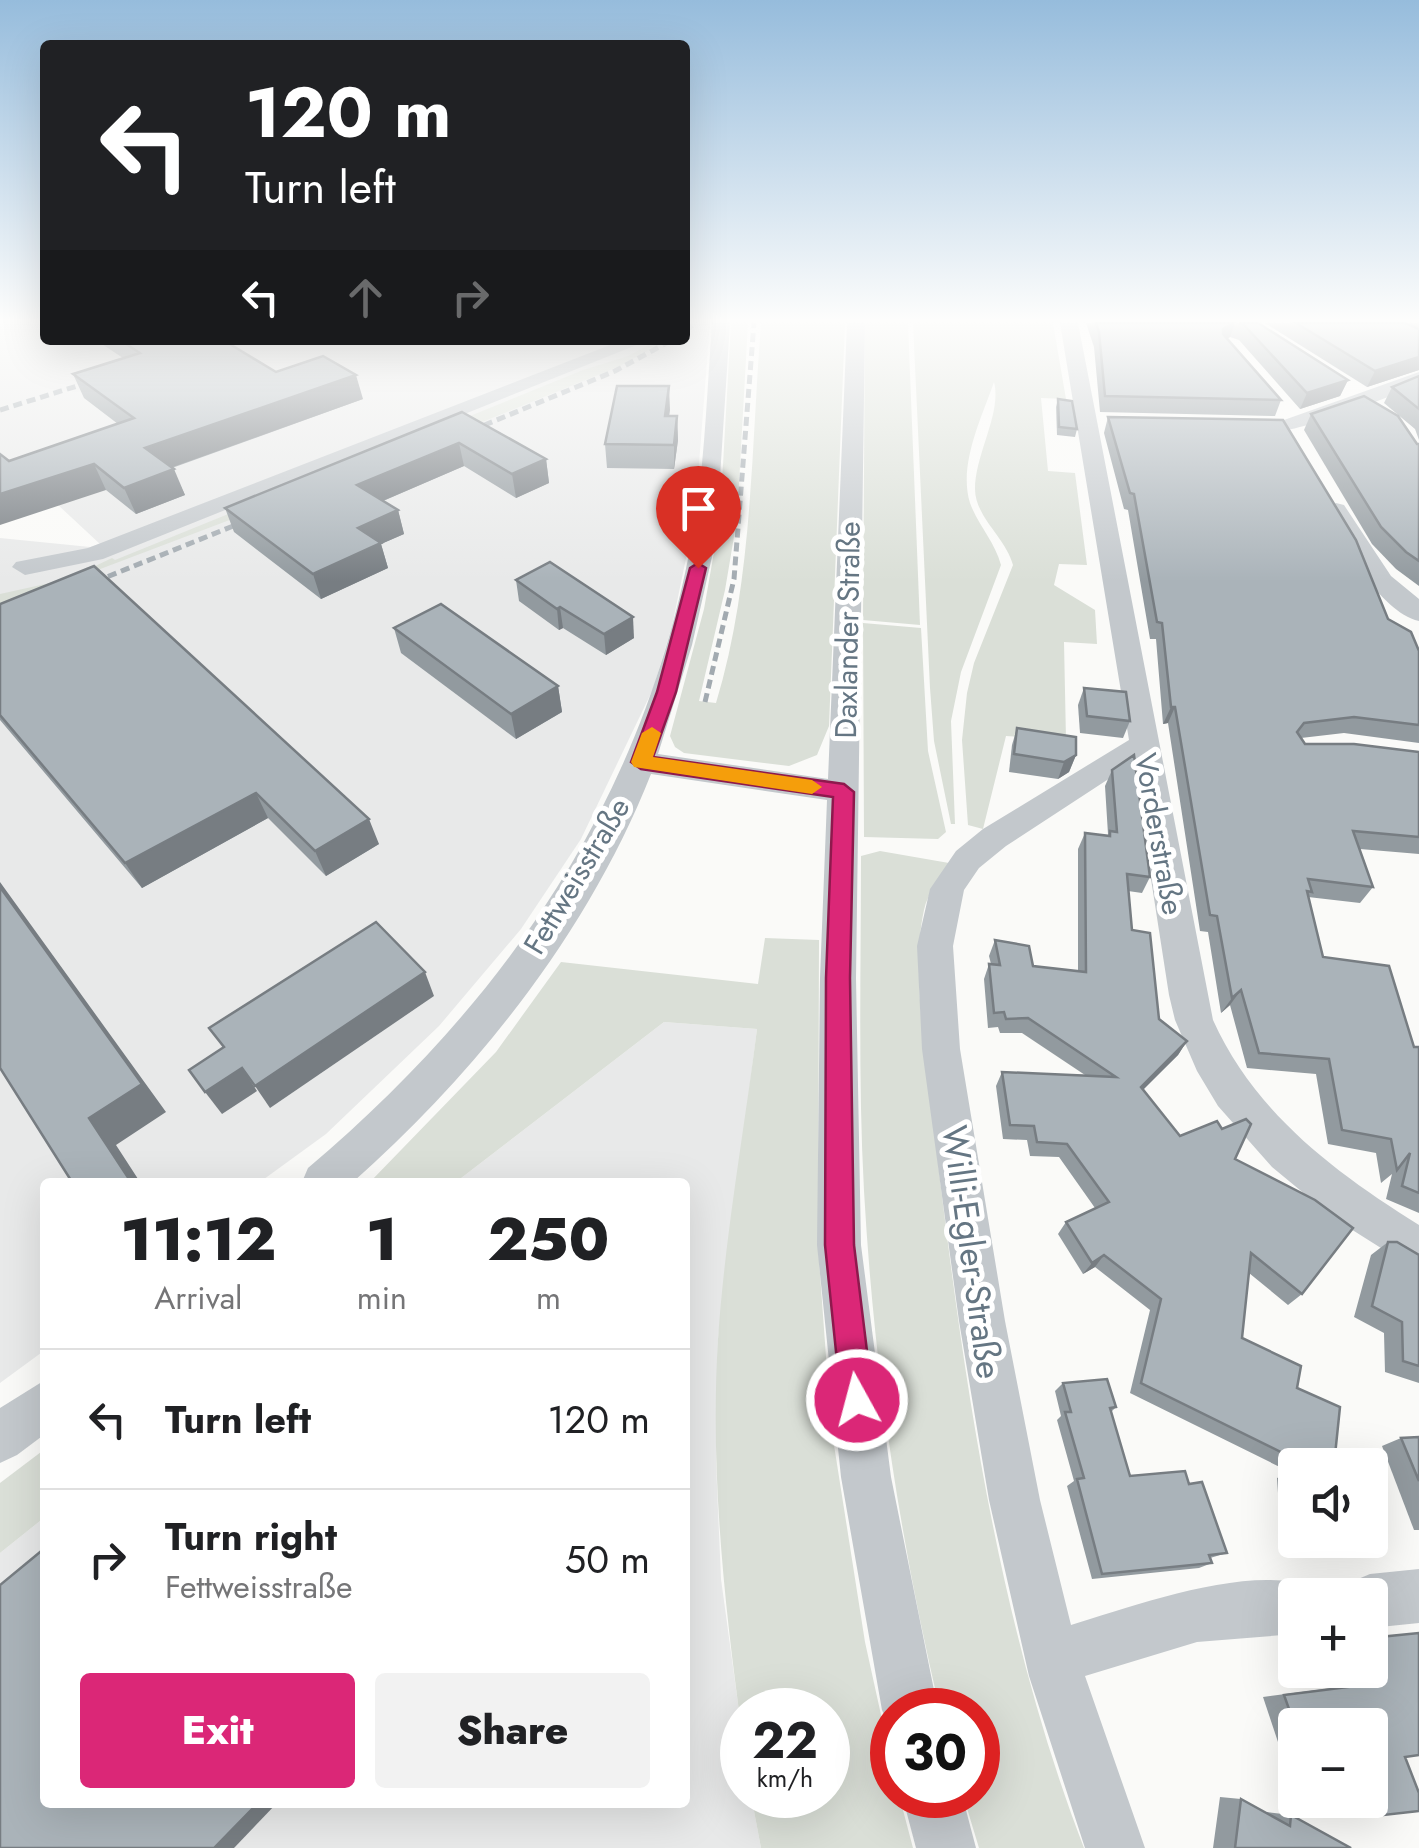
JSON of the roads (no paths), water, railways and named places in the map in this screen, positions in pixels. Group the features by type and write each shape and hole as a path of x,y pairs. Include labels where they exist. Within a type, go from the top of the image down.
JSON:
{"street":[{"path":"25,567 94,554 463,409"},
{"name":"Fettweisstraße","path":"327,1178 411,1098 506,990 584,876 641,762 671,675 705,530 714,409"},
{"name":"Daxlander Straße","path":"854,409 838,978 839,1245 866,1477 906,1688"},
{"name":"Vorderstraße","path":"1095,409 1144,751 1194,1018 1235,1098 1285,1155 1311,1179 1419,1250"},
{"path":"1216,426 1291,425 1336,409"},
{"path":"1325,492 1382,581 1419,613"},
{"name":"Willi-Egler-Straße","path":"1115,1848 1094,1794 1053,1658 1000,1438 939,1023 934,940 948,886 968,856 1131,750 1144,751"},
{"path":"641,762 844,792"},
{"path":"0,1438 40,1408"},
{"path":"1388,1599 1419,1596"},
{"path":"1053,1658 1197,1615 1278,1608"},
{"path":"938,1818 946,1848"}],"railway":[{"path":"458,436 523,409"},
{"path":"705,702 734,579 747,409"},
{"path":"82,587 258,516"}]}
